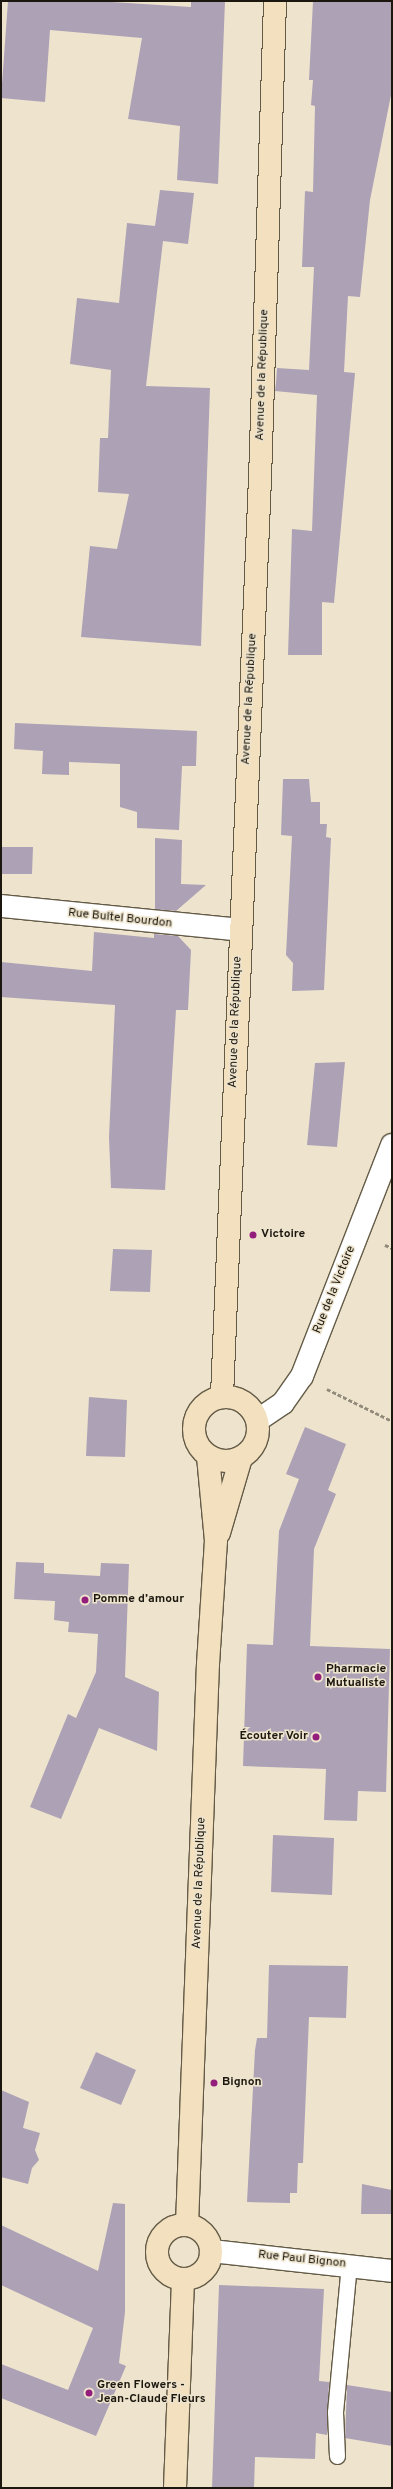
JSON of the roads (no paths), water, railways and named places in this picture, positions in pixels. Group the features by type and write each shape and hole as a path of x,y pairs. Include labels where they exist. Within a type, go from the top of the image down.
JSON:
{"main road":[{"name":"Avenue de la République","path":"222,1396 260,471 275,1"},
{"path":"222,1396 244,1401 258,1420 259,1433 254,1446 240,1458 220,1461 208,1456 196,1441 194,1422 204,1405 222,1396"},
{"name":"Avenue de la République","path":"187,2225 207,1677 216,1542 208,1456"},
{"name":"Avenue de la République","path":"216,1542 240,1458"},
{"path":"187,2225 208,2239 211,2251 204,2271 183,2280 171,2277 162,2268 157,2250 164,2233 174,2226 187,2225"},
{"path":"174,2488 183,2280"}],"street":[{"name":"Rue Bultel Bourdon","path":"1,906 240,930"},
{"name":"Rue de la Victoire","path":"258,1420 283,1404 302,1376 392,1145"},
{"name":"Rue Paul Bignon","path":"211,2251 349,2265 392,2272"}],"lane":[{"path":"337,2456 334,2412 349,2265"}],"place":[{"name":"Victoire","path":"253,1235"},
{"name":"Pomme d’amour","path":"85,1600"},
{"name":"Pharmacie Mutualiste","path":"318,1677"},
{"name":"Écouter Voir","path":"316,1737"},
{"name":"Bignon","path":"214,2083"},
{"name":"Green Flowers - Jean-Claude Fleurs","path":"89,2393"}]}
